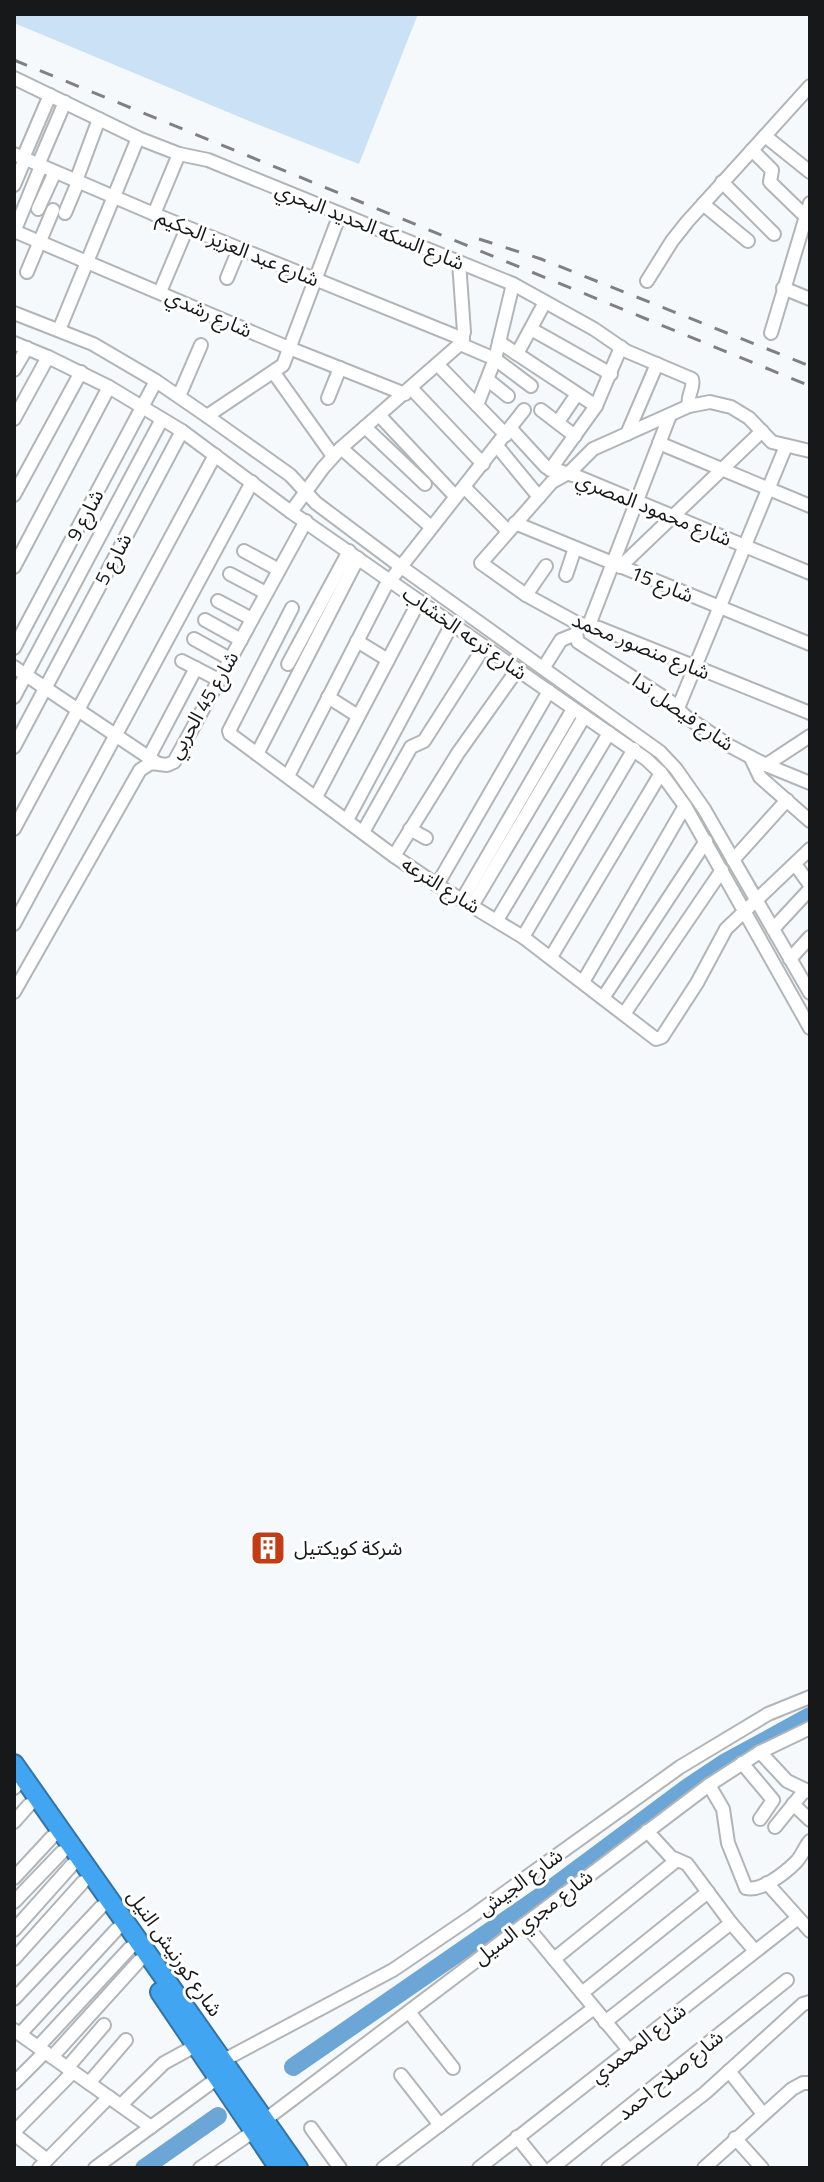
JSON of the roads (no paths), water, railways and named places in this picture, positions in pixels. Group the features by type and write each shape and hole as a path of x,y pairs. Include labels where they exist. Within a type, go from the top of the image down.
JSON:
{"highway":[{"name":"شارع كورنيش النيل","path":"14,1764 259,2125 279,2168"},
{"name":"شارع كورنيش النيل","path":"15,1786 197,2045 222,2069"},
{"name":"شارع كورنيش النيل","path":"259,2125 298,2168"}],"street":[{"name":"شارع السكه الحديد البحري","path":"14,78 138,138 179,154 208,160 513,284 621,347 693,380 687,398 689,406"},
{"path":"647,281 672,241 810,86"},
{"path":"14,185 21,157 50,95"},
{"path":"14,231 65,102"},
{"path":"27,272 40,241 77,181 99,119"},
{"path":"765,136 810,172"},
{"path":"59,330 138,138"},
{"path":"752,150 773,171 769,179 771,183 805,216"},
{"path":"154,214 179,154"},
{"name":"شارع عبد العزيز الحكيم","path":"21,157 461,342 495,359 531,386"},
{"path":"38,209 55,172"},
{"path":"722,182 774,234"},
{"path":"771,333 810,203"},
{"path":"703,204 748,241"},
{"path":"207,416 283,365 340,214"},
{"path":"160,292 187,228"},
{"name":"شارع رشدي","path":"14,231 289,348 408,391"},
{"path":"227,278 239,249"},
{"path":"291,512 337,452 461,342 459,262"},
{"path":"783,288 808,298 810,282"},
{"path":"477,405 495,359 513,284"},
{"path":"517,354 545,302"},
{"name":"شارع ترعه الخشاب","path":"14,313 93,344 179,396 290,475 316,503 400,566 660,752 691,789 809,987"},
{"path":"531,329 611,374"},
{"path":"499,342 596,406"},
{"name":"شارع ترعه الخشاب","path":"14,343 81,372 182,431 291,512 634,749 661,773 685,806 810,1028"},
{"path":"179,396 201,345"},
{"path":"550,470 596,406 621,347"},
{"path":"14,370 27,348"},
{"path":"14,419 48,357"},
{"path":"627,434 657,364"},
{"name":"شارع محمود المصري","path":"438,365 477,405 550,470 636,501 810,573"},
{"path":"328,398 340,368"},
{"path":"14,495 81,372"},
{"path":"274,373 337,452 431,527"},
{"path":"488,380 508,396"},
{"name":"شارع 9","path":"14,648 156,381"},
{"path":"14,567 109,387"},
{"path":"408,391 483,464"},
{"path":"558,422 577,394"},
{"path":"379,415 459,492 512,527 554,480 567,474 593,449 689,406 710,402 731,407 749,418 772,442 810,451"},
{"path":"288,776 390,580 524,410"},
{"path":"541,410 575,436"},
{"path":"544,667 561,640 581,628 616,565 636,501 670,415"},
{"path":"14,697 162,419"},
{"path":"365,427 425,484"},
{"name":"شارع 5","path":"14,747 182,431"},
{"path":"616,565 673,516 762,431"},
{"path":"659,443 810,506"},
{"path":"497,446 539,497"},
{"path":"678,708 786,446"},
{"path":"14,829 215,455"},
{"path":"14,924 252,482"},
{"name":"شارع 45 الحربي","path":"14,992 136,776 153,760 167,765 174,762 306,521"},
{"name":"شارع 15","path":"512,527 575,548 810,644"},
{"name":"شارع منصور محمد","path":"512,527 481,563 526,595 581,628 810,713"},
{"path":"566,575 575,548"},
{"path":"244,551 279,570"},
{"path":"288,664 353,554"},
{"path":"257,754 300,671 353,554"},
{"path":"526,595 546,566"},
{"path":"230,574 266,593"},
{"path":"218,601 252,619"},
{"path":"316,797 419,601"},
{"path":"292,608 269,654 300,671"},
{"path":"205,620 241,640"},
{"path":"347,820 452,624"},
{"name":"شارع فيصل ندا","path":"581,628 580,643 678,708 696,725 751,758 810,783"},
{"path":"194,639 230,659"},
{"path":"357,641 388,660"},
{"path":"363,832 411,747 424,741 484,647"},
{"name":"شارع الترعه","path":"269,654 230,734 394,856 551,957 655,1038 662,1037 697,983 720,937 744,912"},
{"path":"182,661 219,680"},
{"path":"14,667 153,760 196,668"},
{"path":"394,856 458,753 517,670"},
{"path":"437,885 549,691"},
{"path":"328,697 358,716"},
{"path":"467,903 579,713"},
{"path":"497,920 609,733"},
{"path":"766,765 810,736"},
{"path":"523,937 634,749"},
{"path":"751,758 760,777 810,821"},
{"path":"551,957 661,773"},
{"path":"733,860 787,800"},
{"path":"583,982 685,806"},
{"path":"410,829 426,838"},
{"path":"603,998 706,841"},
{"path":"744,912 810,849"},
{"path":"773,929 810,887 795,864"},
{"path":"624,1014 722,870"},
{"path":"790,959 810,937"},
{"name":"شارع الجيش","path":"95,2168 222,2069 393,1970 680,1767 768,1714 810,1697"},
{"name":"شارع مجري السيل","path":"200,2168 709,1785 760,1752 810,1728"},
{"path":"760,1752 782,1777 808,1791 775,1827"},
{"path":"742,1763 773,1800 760,1819"},
{"path":"709,1785 723,1809 728,1843 744,1885 752,1889 767,1883 797,1861 810,1841"},
{"path":"793,1804 810,1820"},
{"path":"14,1822 29,1805"},
{"path":"647,1831 671,1857 685,1861 755,1951"},
{"path":"14,1878 62,1851"},
{"path":"14,1902 62,1851"},
{"path":"14,1930 62,1851"},
{"path":"554,1959 677,1860"},
{"path":"14,1959 83,1882"},
{"path":"767,1883 809,1928"},
{"path":"582,1993 708,1892"},
{"path":"14,1999 101,1907"},
{"name":"شارع المحمدي","path":"479,2168 798,1918"},
{"path":"605,2022 731,1923"},
{"path":"525,1924 629,2050"},
{"path":"117,1929 17,2032 151,2127"},
{"path":"14,2083 134,1954"},
{"name":"شارع صلاح احمد","path":"552,2168 787,1980"},
{"path":"608,2168 729,2071 803,2004 810,2002"},
{"path":"383,2168 594,2008"},
{"path":"409,2012 453,2068"},
{"path":"104,2025 70,2070 14,2133 43,2164 109,2097"},
{"path":"89,2083 126,2040"},
{"path":"121,2105 164,2063 197,2045"},
{"path":"729,2071 763,2114"},
{"path":"401,2075 440,2125"},
{"path":"704,2168 792,2089 810,2083"},
{"path":"311,2128 340,2168"},
{"path":"517,2137 542,2168"},
{"path":"735,2138 762,2168"}],"waterway":[{"path":"293,2067 548,1891 688,1787 724,1763 810,1716"},
{"path":"144,2168 218,2116"}],"railway":[{"path":"14,60 810,386"},
{"path":"479,239 541,259 810,366"}],"place":[{"name":"شركة كويكتيل","path":"268,1548"}]}
